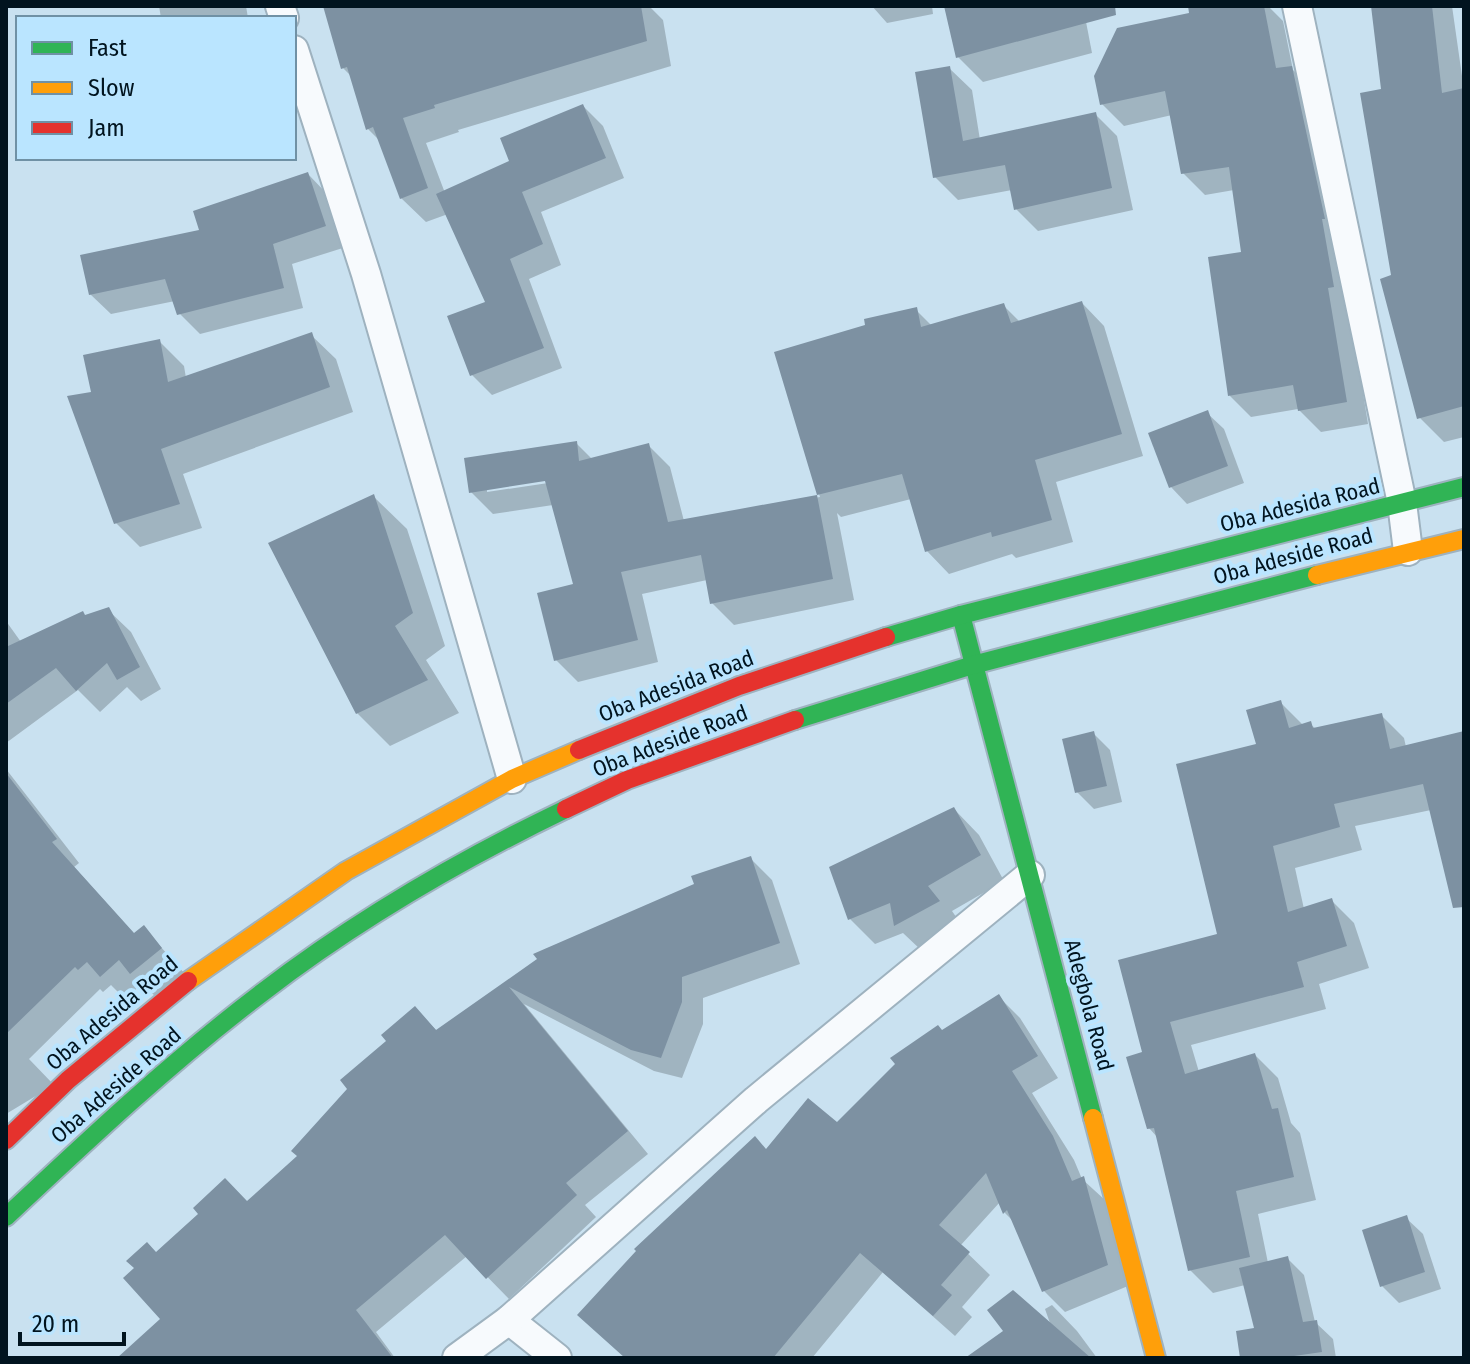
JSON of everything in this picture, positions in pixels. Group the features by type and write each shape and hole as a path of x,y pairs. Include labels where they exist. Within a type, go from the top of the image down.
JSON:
{"main road":[{"name":"Oba Adesida Road","path":"6,1140 68,1080 201,970 346,871 512,779 625,730 851,647 961,615 1464,487"},
{"name":"Oba Adeside Road","path":"6,1217 134,1098 263,992 360,923 504,839 627,780 818,712 973,665 1464,539"},
{"name":"Adegbola Road","path":"961,615 1156,1358"}],"street":[{"path":"1297,6 1402,503 1408,551"},
{"path":"296,56 366,274 512,779"},
{"path":"457,1358 509,1320 756,1100 1030,875"},
{"path":"509,1320 557,1358"}],"building":[{"path":"323,6 641,6 647,41 434,105 435,108 403,118 428,188 400,199 373,127 366,130 347,67 341,69"},
{"path":"944,6 1115,6 1116,15 956,58"},
{"path":"1188,6 1264,6 1276,68 1292,66 1325,219 1322,219 1334,287 1328,288 1347,402 1298,411 1293,385 1228,396 1208,257 1241,252 1229,167 1181,174 1165,91 1100,105 1094,76 1117,28 1189,13"},
{"path":"1371,6 1432,6 1442,93 1464,88 1464,406 1417,419 1380,279 1391,275 1360,93 1381,89"},
{"path":"950,66 963,141 1096,112 1112,188 1014,210 1005,165 933,178 915,72"},
{"path":"583,104 606,158 522,192 543,244 510,259 544,348 470,376 447,316 485,302 436,194 509,161 500,138"},
{"path":"308,172 326,226 273,244 284,288 177,315 165,279 89,295 80,255 199,230 193,211"},
{"path":"1082,301 1122,434 1035,460 1052,520 992,537 991,532 925,552 902,474 817,495 774,352 865,325 864,319 917,307 921,327 1004,303 1011,323"},
{"path":"312,332 330,387 161,449 180,504 114,524 67,396 91,392 83,355 160,339 168,382"},
{"path":"1208,410 1228,466 1169,488 1148,433"},
{"path":"577,441 579,461 649,443 668,522 817,495 833,579 710,604 701,555 621,572 638,640 554,661 537,593 573,584 545,481 469,493 464,458"},
{"path":"374,494 413,613 395,626 428,680 356,714 268,543"},
{"path":"109,607 140,667 117,680 107,663 76,691 56,668 6,704 6,647 83,611 85,615"},
{"path":"1281,700 1289,728 1311,721 1313,728 1382,713 1390,749 1464,731 1464,907 1453,908 1423,784 1334,804 1340,827 1273,846 1288,912 1332,898 1347,946 1297,962 1304,987 1170,1022 1185,1074 1255,1053 1272,1109 1278,1108 1294,1177 1236,1191 1250,1257 1188,1271 1154,1128 1147,1129 1126,1057 1142,1052 1118,960 1217,934 1176,764 1256,744 1246,710"},
{"path":"1094,731 1107,786 1075,793 1062,739"},
{"path":"6,773 57,839 52,842 134,933 144,925 162,948 130,974 119,960 100,977 87,962 78,970 75,967 6,1034"},
{"path":"954,807 981,855 928,886 940,901 894,926 890,903 848,920 829,867"},
{"path":"751,856 780,943 682,977 682,1002 661,1058 631,1050 509,987 628,1131 566,1183 577,1195 486,1279 445,1235 356,1310 393,1358 117,1358 160,1319 123,1278 134,1268 126,1261 147,1242 156,1252 198,1214 193,1208 225,1178 247,1201 297,1156 291,1151 347,1089 340,1080 386,1041 381,1035 415,1006 436,1030 537,959 533,954 694,884 691,876"},
{"path":"999,994 1038,1056 1012,1071 1053,1136 1072,1181 1084,1176 1108,1265 1042,1292 1007,1210 1003,1214 986,1173 939,1225 970,1252 941,1285 952,1295 933,1316 860,1253 773,1358 625,1358 577,1315 636,1251 634,1249 755,1136 766,1149 808,1098 837,1122 895,1064 890,1058 938,1025 942,1030"},
{"path":"1407,1215 1425,1272 1380,1287 1362,1230"},
{"path":"1288,1256 1303,1322 1317,1320 1322,1352 1280,1358 1240,1358 1236,1331 1254,1328 1239,1268"},
{"path":"1013,1290 1091,1358 965,1358 1003,1331 987,1310"}],"traffic: fast":[{"path":"886,637 961,615 1464,487"},
{"path":"795,720 973,665 1317,575"},
{"path":"961,615 1093,1118"},
{"path":"6,1217 164,1073 229,1018 299,966 410,893 566,809"}],"traffic: slow":[{"path":"1317,575 1464,539"},
{"path":"188,981 346,871 512,779 579,750"},
{"path":"1093,1118 1156,1358"}],"traffic: jam":[{"path":"579,750 739,686 886,637"},
{"path":"566,809 627,780 795,720"},
{"path":"6,1140 68,1080 188,981"}]}
